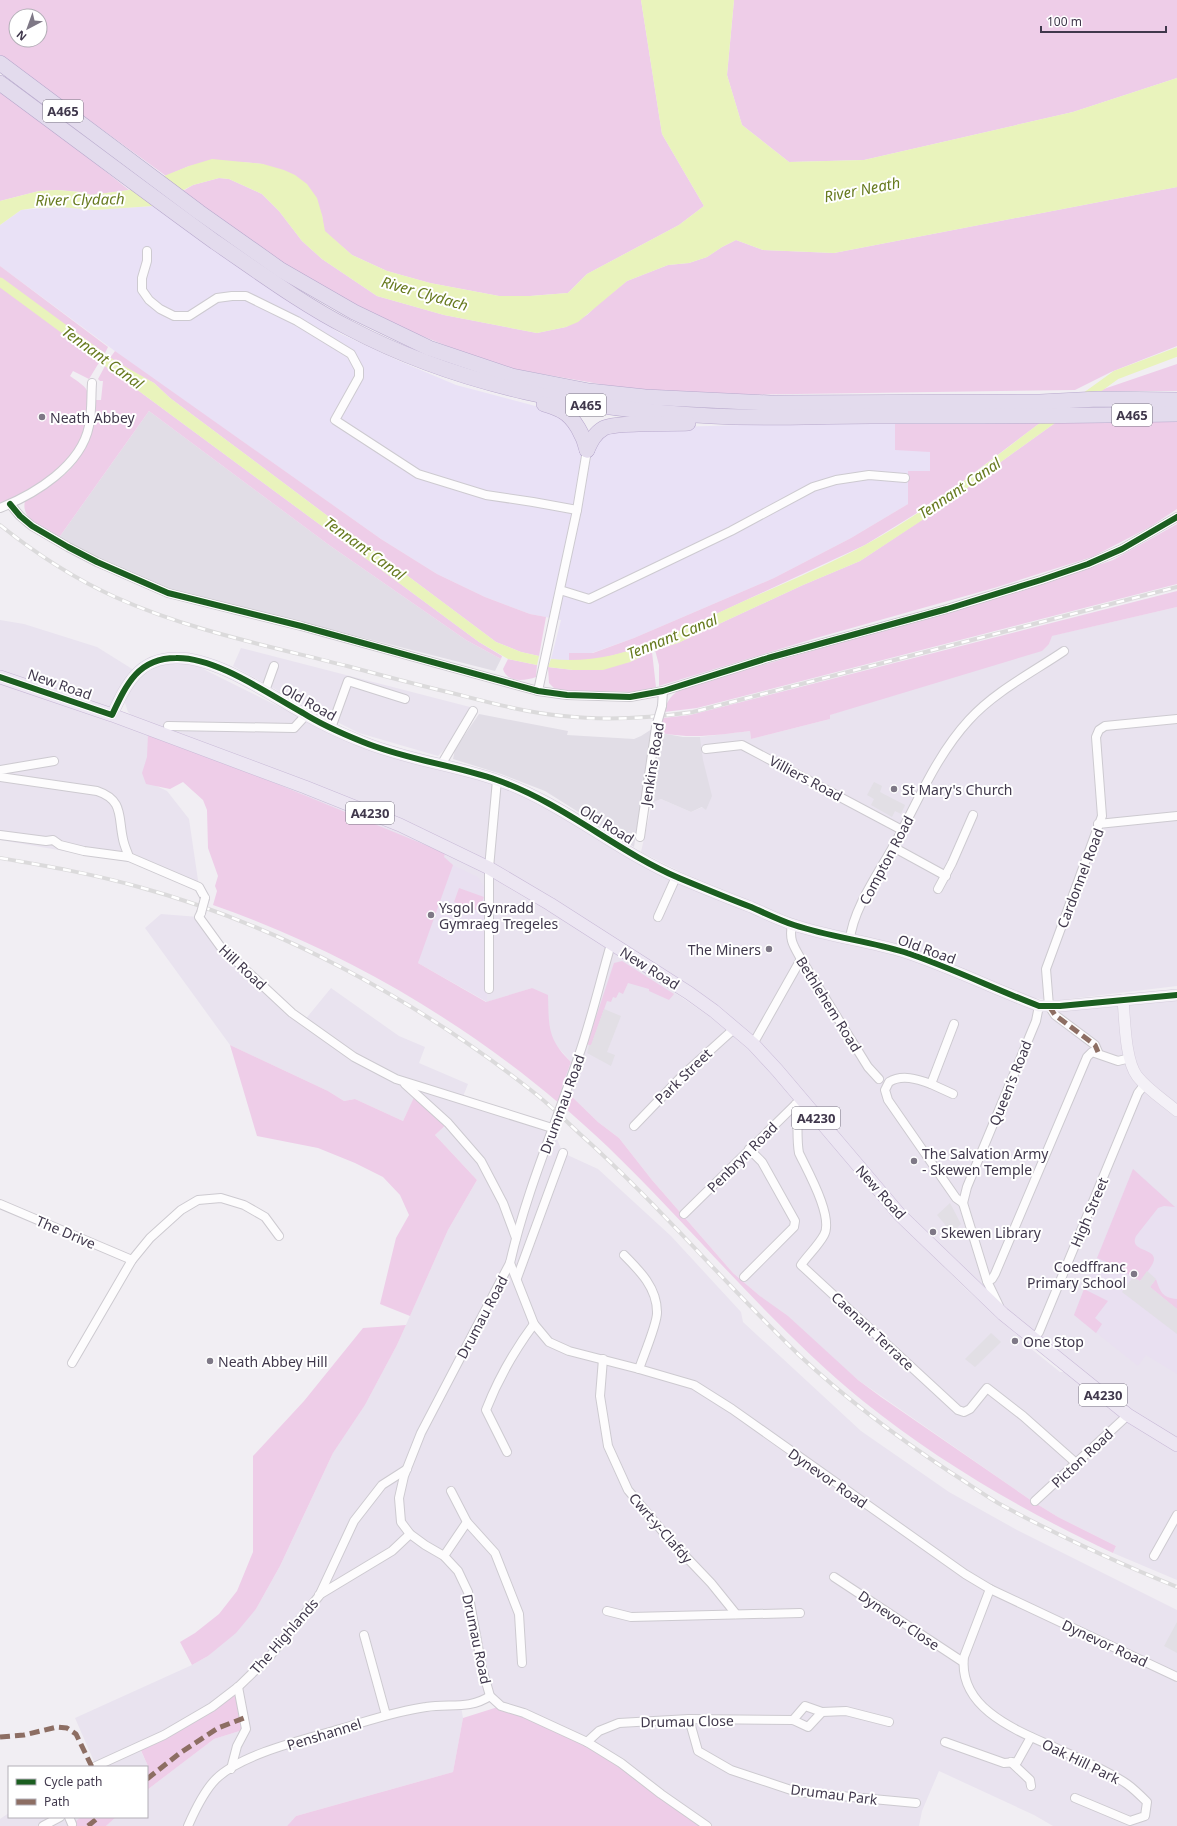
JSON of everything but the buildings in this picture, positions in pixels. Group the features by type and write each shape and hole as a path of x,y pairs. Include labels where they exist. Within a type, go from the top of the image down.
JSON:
{"highway":[{"name":"A465","path":"0,63 122,164 185,220 273,282 348,328 418,360 469,378 520,392 601,407 714,416 1086,416 1177,414"},
{"name":"A465","path":"0,83 122,164 199,212 281,270 354,312 429,348 512,376 589,391 653,398 770,403 1177,400"},
{"name":"A465","path":"520,392 546,405 563,411 572,419 585,441 587,450"},
{"name":"A465","path":"587,450 597,432 611,426 693,422 714,416"}],"main road":[{"name":"Old Road","path":"112,715 126,686 137,672 152,662 168,658 194,659 212,665 332,728 384,750 497,780 529,793 560,809 644,861 676,877 792,924 850,940 882,946 922,958 1044,1006 1177,995"},
{"name":"New Road","path":"0,676 112,715 334,798 400,825 489,868 550,904 689,993 714,1011 753,1044 798,1102 900,1215 1002,1314 1128,1415 1177,1444"},
{"path":"1123,1000 1130,1058 1136,1074 1145,1084 1177,1111"}],"street":[{"path":"147,251 147,261 142,278 142,290 149,300 174,316 189,316 217,298 246,296 297,320 351,354 359,369 360,377 335,420 391,458 418,474 486,496 533,502 577,510"},
{"path":"0,508 10,504 52,479 67,467 74,458 83,444 89,427 92,383"},
{"path":"538,691 577,510 587,450"},
{"path":"560,590 589,598 731,531 812,487 836,480 869,476 905,478"},
{"path":"10,504 20,516 32,526 68,547 97,562 168,593 301,626 538,691 567,695 630,698 663,691 768,658 947,609 1041,580 1088,564 1122,549 1177,517"},
{"name":"Compton Road","path":"850,940 853,923 932,771 953,740 969,720 992,699 1064,651"},
{"path":"264,691 274,666"},
{"path":"332,728 348,681 405,699"},
{"name":"Jenkins Road","path":"640,838 656,727 662,706 663,691"},
{"path":"442,765 473,711"},
{"name":"Old Road","path":"168,726 294,728 306,715"},
{"path":"1098,824 1102,816 1096,737 1099,730 1105,726 1177,719"},
{"name":"Villiers Road","path":"706,749 742,745 902,830"},
{"path":"0,770 54,761"},
{"path":"0,777 97,790 106,794 117,806 120,813 123,839 129,857"},
{"path":"489,989 489,868 497,780"},
{"path":"938,889 946,876 973,815"},
{"name":"Cardonnel Road","path":"1044,1006 1046,969 1098,824 1177,816"},
{"name":"Hill Road","path":"0,835 46,841 53,840 60,845 84,851 129,857 199,887 205,898 199,917 220,946 292,1013 354,1057 396,1079 552,1128"},
{"path":"893,847 946,876"},
{"path":"658,917 676,877"},
{"name":"Bethlehem Road","path":"792,924 790,936 791,942 868,1067 880,1079"},
{"name":"Drummau Road","path":"510,1262 516,1238 552,1128 579,1057 611,944"},
{"path":"753,1044 801,959"},
{"path":"1044,1006 1095,1045 1098,1052"},
{"name":"Queen's Road","path":"963,1203 967,1187 1036,1021 1044,1006"},
{"path":"931,1084 954,1024"},
{"name":"Park Street","path":"634,1126 684,1074 735,1028"},
{"path":"987,1281 992,1280 996,1274 1087,1058 1092,1052 1098,1052 1118,1061 1130,1058"},
{"path":"953,1094 913,1078 903,1078 889,1082 885,1090 888,1100 956,1198 963,1203 987,1281 1002,1314"},
{"path":"396,1079 410,1088 448,1123 481,1161 503,1203 516,1238"},
{"name":"High Street","path":"1033,1340 1039,1332 1138,1093 1145,1084"},
{"name":"Penbryn Road","path":"684,1214 798,1102"},
{"name":"Caenant Terrace","path":"798,1102 797,1145 824,1213 826,1225 825,1234 801,1265 958,1410 964,1412 970,1409 988,1388 1023,1416 1076,1463"},
{"path":"744,1278 794,1227 795,1222 762,1162 749,1149"},
{"name":"Drummau Road","path":"517,1278 563,1153"},
{"path":"72,1363 132,1260 150,1238 180,1210 198,1200 221,1198 244,1204 265,1217 279,1236"},
{"name":"The Drive","path":"0,1204 132,1260"},
{"path":"624,1255 639,1270 654,1291 658,1314 639,1369"},
{"name":"Dynevor Road","path":"510,1262 534,1324 549,1342 569,1350 694,1385 732,1409 965,1574 990,1589 1177,1676"},
{"name":"Drumau Road","path":"510,1262 421,1433 407,1469 399,1498 401,1522 410,1534 444,1556 458,1571 468,1592 482,1668 490,1696 502,1706 524,1713 587,1742 622,1763 661,1794 707,1826"},
{"path":"507,1452 486,1410 493,1392 512,1354 534,1324"},
{"name":"Cwrt-y-Clafdy","path":"602,1359 600,1396 608,1446 628,1490 668,1539 711,1583 736,1614"},
{"name":"Picton Road","path":"1035,1502 1128,1415"},
{"name":"The Highlands","path":"96,1766 164,1735 212,1707 238,1687 270,1656 318,1596 354,1521 382,1485 407,1469"},
{"path":"451,1492 467,1522 495,1552 519,1614 522,1664"},
{"path":"1154,1556 1177,1514"},
{"path":"444,1556 467,1522"},
{"path":"318,1596 392,1551 410,1534"},
{"name":"Dynevor Close","path":"834,1577 964,1660"},
{"path":"964,1660 990,1589"},
{"path":"607,1611 631,1617 800,1612"},
{"path":"364,1635 386,1715"},
{"name":"Oak Hill Park","path":"964,1660 966,1679 979,1703 1005,1724 1127,1784 1147,1802 1145,1816 1130,1821 1075,1798"},
{"path":"231,1769 237,1746 246,1729 238,1687"},
{"name":"Penshannel","path":"188,1826 209,1788 217,1778 245,1761 292,1743 386,1715 426,1707 473,1705 490,1696"},
{"path":"793,1720 805,1706 822,1712 846,1711 889,1722"},
{"name":"Drumau Close","path":"587,1742 599,1731 619,1723 689,1719 793,1720 808,1727 822,1712"},
{"name":"Drumau Park","path":"689,1719 698,1751 731,1770 797,1792 916,1803"},
{"path":"945,1742 1004,1763 1017,1762 1031,1737"},
{"path":"1011,1762 1030,1780 1031,1786"},
{"path":"43,1826 58,1818"}],"shaded area":[{"path":"0,0 641,0 662,134 704,206 679,225 587,274 568,293 530,296 499,296 430,283 387,271 352,255 324,231 322,215 263,164 241,162 189,166 166,176 0,55"},
{"path":"734,0 1177,0 1177,78 1073,112 864,160 789,162 742,125 727,75"},
{"path":"0,91 61,136 129,190 91,195 80,192 57,190 39,191 0,201"},
{"path":"219,178 229,179 262,194 279,211 302,241 322,259 377,296 444,315 537,333 566,327 587,315 627,281 668,265 689,263 707,257 736,240 763,250 834,253 1177,187 1177,346 1111,372 1075,390 720,395 634,390 497,366 407,330 322,290 249,241 183,191 193,185"},
{"path":"153,206 256,279 341,334 456,385 554,411 593,445 615,429 895,420 930,452 930,471 908,471 908,504 851,538 774,578 634,638 592,653 570,653 569,661 551,659 561,620 530,614 485,597 437,574 381,539 131,363 0,266 0,225 21,210 60,207 95,210"},
{"path":"0,266 108,347 104,355 0,279"},
{"path":"0,286 100,361 89,379 73,371 70,376 85,387 88,394 88,413 85,431 79,446 58,470 45,480 0,504"},
{"path":"115,351 381,539 437,574 485,597 530,614 546,617 539,656 521,652 496,642 170,398 154,383 113,361 110,358"},
{"path":"1177,364 1177,391 1098,391"},
{"path":"105,366 479,642 502,656 501,659 466,640 329,545 149,411 58,539 35,524 26,514 24,508 25,501 68,472 81,454 90,433 96,400 101,400 103,381 98,379"},
{"path":"149,411 329,545 466,640 501,659 495,671 297,621 182,594 118,568 58,539"},
{"path":"895,420 1040,423 938,500 865,545 645,647 595,660 569,661 569,653 593,653 634,638 774,578 851,538 908,504 908,471 930,471 930,452 895,450"},
{"path":"1064,420 1177,420 1177,509 1150,527 1092,557 994,588 816,638 659,686 659,665 655,650 678,643 803,585 860,561 961,494 973,482 1055,423 1062,423"},
{"path":"1177,524 1177,584 697,708 664,712 670,698 683,688 1039,585 1113,560"},
{"path":"1177,591 1177,607 1052,636 1049,644 1042,651 830,715 830,719 751,739 750,731 695,736 661,733 660,728 663,718 690,715"},
{"path":"1177,607 1177,986 1052,1001 1035,998 884,941 845,934 799,921 683,873 641,852 652,803 661,799 691,812 703,807 706,810 700,737 750,731 751,739 830,719 829,715 1049,644 1051,636"},
{"path":"0,620 24,624 97,647 137,672 112,715 170,737 148,782 167,791 189,819 199,887 146,865 0,840"},
{"path":"241,648 470,707 449,745 438,756 359,733 233,666"},
{"path":"652,652 656,687 636,692 562,691 556,690 549,683 548,667 573,670 630,662"},
{"path":"508,659 537,665 536,677 517,680 508,677 503,669"},
{"path":"174,662 193,664 346,740 469,775 523,794 639,863 865,947 919,962 1027,1007 1177,1000 1177,1440 1131,1413 1029,1333 907,1218 759,1045 498,869 132,716 128,712 125,703 134,684 145,674 158,666"},
{"path":"479,714 568,731 567,735 634,739 652,729 634,847 545,791 501,774 453,759 455,749"},
{"path":"661,733 683,737 700,737 703,760 712,796 706,810 702,807 691,812 661,799 652,803"},
{"path":"148,734 209,756 445,853 444,857 453,865 418,963 486,1002 532,988 548,995 549,1024 553,1039 563,1054 571,1062 562,1087 598,1122 619,1138 652,1180 733,1273 760,1296 788,1316 858,1380 881,1397 1032,1501 1058,1517 1116,1546 1113,1553 1015,1503 952,1465 922,1445 863,1401 796,1341 608,1147 519,1071 472,1037 423,1005 373,976 268,926 213,905 217,891 215,886 218,876 208,848 207,810 203,800 183,782 170,789 146,784 142,773 147,757"},
{"path":"209,756 360,814 445,853 521,891 646,973 719,1023 741,1040 777,1079 890,1213 967,1290 1027,1343 1029,1347 1060,1372 1066,1372 1177,1450 1177,1580 1113,1553 1116,1546 1058,1517 1032,1501 858,1380 733,1273 652,1180 619,1138 598,1122 562,1087 571,1062 555,1044 549,1031 549,1019 532,988 487,1002"},
{"path":"874,782 882,786 880,792 905,805 901,814 895,811 892,817 871,805 874,799 867,795"},
{"path":"444,857 453,865 478,877 486,890 487,1002 418,963"},
{"path":"459,888 484,897 479,911 454,902"},
{"path":"161,914 199,917 207,930 304,1021 331,988 399,1036 425,1047 419,1063 468,1084 462,1099 552,1128 563,1153 598,1169 671,1236 741,1312 743,1322 861,1431 949,1492 1017,1530 1177,1610 1177,1826 1053,1826 1034,1815 939,1771 922,1811 919,1826 707,1826 501,1706 490,1696 461,1706 463,1718 453,1772 296,1816 287,1826 106,1826 115,1818 148,1818 148,1789 214,1739 246,1729 139,1747 148,1766 96,1766 75,1718 192,1665 208,1656 256,1609 280,1566 333,1453 365,1405 397,1345 448,1230 477,1180 435,1135 448,1123 416,1094 403,1121 355,1099 344,1101 328,1091 230,1045 145,928"},
{"path":"622,961 674,994 669,1000 649,991 649,989 628,983 623,994 619,992 616,998 613,997 611,1002 607,1001 591,1046 587,1044 614,963"},
{"path":"604,1009 621,1016 607,1052 615,1055 611,1066 587,1053"},
{"path":"230,1045 328,1091 344,1101 355,1099 403,1121 416,1093 448,1123 435,1135 477,1180 448,1230 410,1316 380,1304 396,1238 409,1215 400,1195 383,1177 355,1163 318,1148 257,1136"},
{"name":"Coedffranc Primary School","path":"1133,1169 1175,1207 1177,1204 1177,1374 1146,1355 1138,1366 1074,1315"},
{"path":"1133,1169 1175,1207 1164,1206 1158,1208 1136,1236 1136,1245 1152,1254 1154,1258 1152,1265 1140,1281 1109,1265 1109,1263 1097,1258"},
{"path":"950,1203 961,1224 952,1233 937,1215"},
{"path":"1147,1271 1156,1279 1150,1287 1177,1309 1177,1334 1122,1292 1133,1277 1140,1281"},
{"path":"1156,1279 1162,1293 1168,1297 1177,1299 1177,1309 1150,1287"},
{"path":"1084,1289 1108,1301 1095,1318 1102,1324 1096,1333 1074,1315"},
{"path":"406,1325 365,1405 333,1453 280,1566 256,1609 236,1633 208,1656 192,1665 180,1642 195,1633 219,1614 237,1591 253,1552 253,1456 304,1401 363,1328"},
{"path":"991,1333 1001,1342 975,1367 965,1359"},
{"path":"1177,1622 1177,1653 1164,1646"},
{"path":"238,1687 246,1729 214,1739 148,1789 148,1766 139,1746"},
{"path":"501,1706 587,1742 707,1826 287,1826 296,1816 453,1772 463,1718"},
{"path":"8,1814 8,1818 80,1818 70,1826 0,1826 0,1819"},
{"path":"80,1818 115,1818 106,1826 70,1826"}],"water":[{"path":"641,0 734,0 727,75 742,125 789,162 864,160 1073,112 1177,78 1177,187 834,253 763,250 736,240 707,257 689,263 668,265 627,281 578,322 566,327 537,333 444,315 377,296 322,259 302,241 279,211 262,194 229,179 219,178 193,185 153,206 95,210 60,207 34,208 21,210 0,225 0,201 39,191 57,190 80,192 91,195 129,190 189,166 212,159 263,164 295,175 307,184 317,198 325,231 352,255 387,271 430,283 499,296 530,296 568,293 587,274 679,225 704,206 662,134"},
{"path":"110,358 154,383 170,398 496,642 521,652 539,656 537,665 508,659 479,642 105,366"},
{"path":"1040,423 1055,423 973,482 962,494 860,561 803,585 678,643 655,650 630,662 603,670 573,670 548,667 551,659 576,660 599,658 644,646 688,628 849,553 911,518 976,472"}],"waterway":[{"name":"Tennant Canal","path":"0,282 117,368"},
{"name":"Tennant Canal","path":"1084,398 1116,375 1177,352"}],"railway":[{"path":"0,525 41,555 84,582 143,609 171,619 229,636 499,705 538,713 580,718 629,718 693,712 1177,587"},
{"path":"0,858 53,867 139,887 191,903 243,922 295,945 345,970 442,1026 488,1058 550,1106 608,1160 663,1215 771,1328 835,1387 872,1417 930,1459 998,1503 1086,1548 1177,1587"}],"marked path":[{"path":"1049,1006 1055,1015 1095,1045 1098,1052"},
{"path":"148,1778 180,1753 218,1728 244,1718"},
{"path":"0,1737 24,1735 57,1727 67,1728 76,1734 92,1766"},
{"path":"88,1826 98,1818"}],"cycle path":[{"path":"10,504 20,516 32,526 68,547 97,562 168,593 301,626 538,691 567,695 630,697 663,691 768,658 947,609 1041,580 1088,564 1122,549 1177,517"},
{"path":"0,677 112,715 128,684 143,668 163,659 192,659 225,670 325,725 363,742 413,758 481,775 521,790 567,814 633,855 656,867 724,897 794,925 821,933 904,952 938,964 1039,1006 1060,1006 1177,995"}],"place":[{"name":"Neath Abbey","path":"42,417"},
{"name":"St Mary's Church","path":"894,789"},
{"name":"Ysgol Gynradd Gymraeg Tregeles","path":"431,915"},
{"name":"The Miners","path":"769,949"},
{"name":"The Salvation Army - Skewen Temple","path":"914,1161"},
{"name":"Skewen Library","path":"933,1232"},
{"name":"Coedffranc Primary School","path":"1134,1274"},
{"name":"One Stop","path":"1015,1341"},
{"name":"Neath Abbey Hill","path":"210,1361"}],"water label":[{"name":"River Neath","path":"862,189"},
{"name":"River Clydach","path":"80,199"},
{"name":"River Clydach","path":"425,293"}]}
